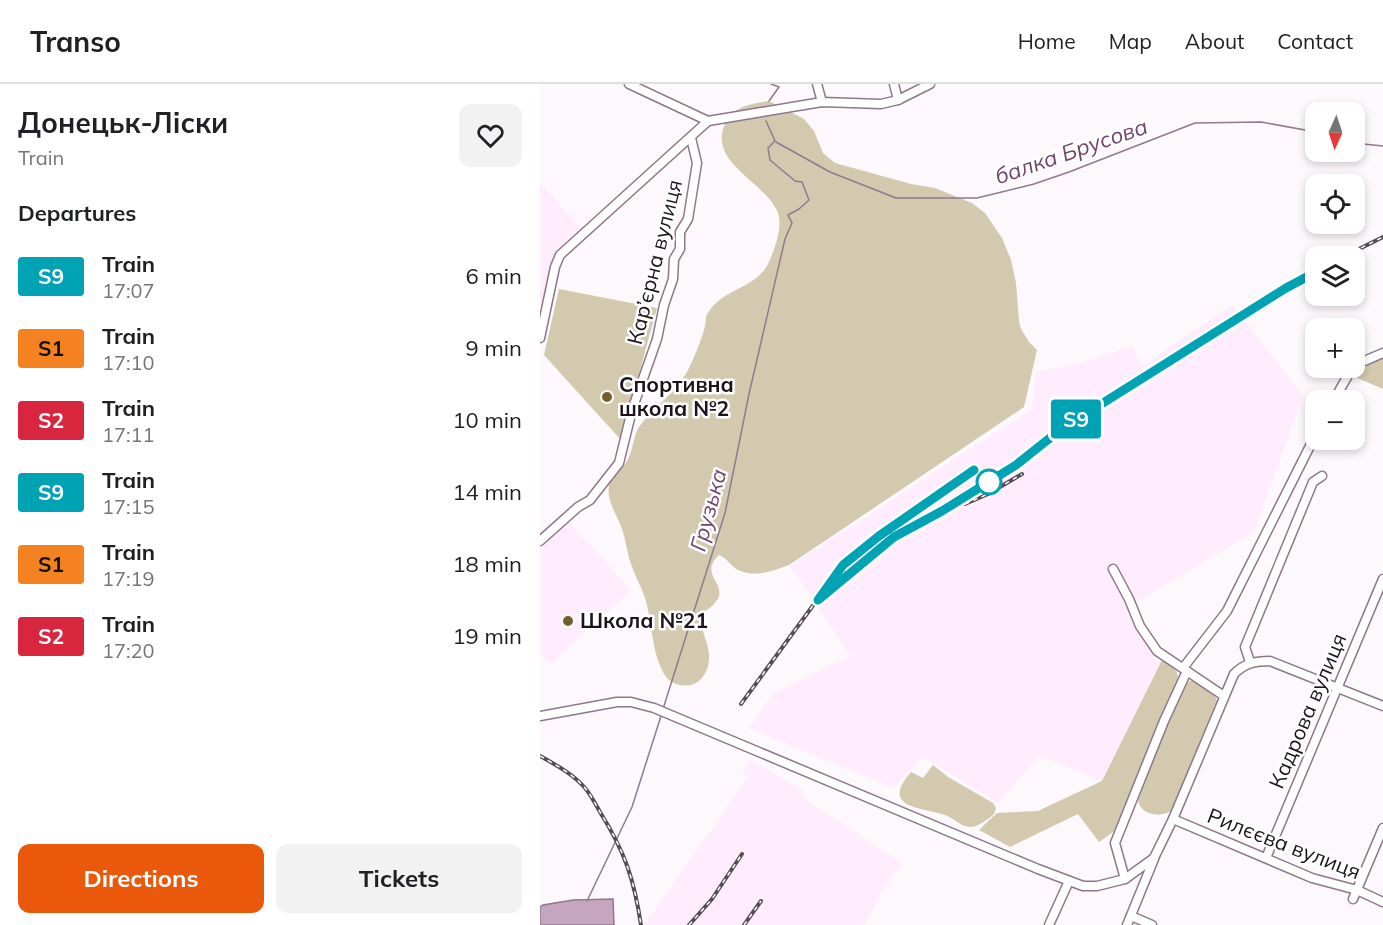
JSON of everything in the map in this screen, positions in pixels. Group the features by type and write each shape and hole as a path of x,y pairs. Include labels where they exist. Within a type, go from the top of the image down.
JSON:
{"street":[{"path":"629,84 708,121 822,102 881,104 898,100 930,84"},
{"path":"817,84 822,102"},
{"path":"894,84 898,100"},
{"path":"540,338 555,267 560,255 708,121"},
{"name":"Кар’єрна вулиця","path":"540,541 578,507 590,500 619,463 632,410 657,339 673,279 674,259 680,249 680,232 688,219 697,163 691,138"},
{"path":"1365,361 1383,352"},
{"path":"1125,879 1115,843 1185,670 1227,611 1308,450"},
{"path":"1250,662 1245,647 1313,482 1322,476"},
{"path":"1113,569 1140,626 1157,651 1224,696"},
{"name":"Кадрова вулиця","path":"1266,858 1383,579"},
{"path":"1152,925 1129,921 1234,674 1250,662 1270,661 1383,706"},
{"path":"540,716 617,702 631,702 654,708 1083,886 1097,886 1125,879 1154,858"},
{"name":"Рилєєва вулиця","path":"1173,819 1312,878 1357,890 1383,902"},
{"path":"1353,899 1383,828"},
{"path":"1049,925 1069,881"}],"shaded area":[{"path":"769,101 804,119 814,131 823,153 835,163 911,184 935,188 972,203 985,213 1002,238 1011,260 1021,329 1037,350 1024,407 789,565 764,573 751,573 738,570 719,555 711,571 719,590 719,597 701,614 701,625 709,654 708,667 698,682 680,685 667,678 658,660 645,598 611,503 609,486 612,478 627,461 639,427 687,372 699,344 708,313 721,299 761,274 772,254 779,233 778,213 763,192 732,162 725,152 722,140 724,126 732,114 743,107"},
{"path":"540,182 580,227 555,252 540,312"},
{"name":"Спортивна школа №2","path":"559,289 657,308 621,440 544,355"},
{"path":"1232,305 1303,395 1254,532 1128,607 1159,665 1102,781 1038,756 999,803 922,757 893,788 749,728 774,693 850,656 790,566 1032,409 1036,372 1080,363 1132,346 1142,366"},
{"path":"1383,358 1383,389 1357,378 1365,378 1365,367"},
{"name":"Школа №21","path":"569,522 631,590 550,664 540,653 540,549"},
{"path":"1162,660 1177,672 1178,684 1116,830 1099,842 1078,814 1010,847 979,830 997,813 1038,811 1102,781"},
{"path":"1196,680 1212,692 1217,700 1172,810 1162,814 1150,814 1141,808 1138,797 1182,689 1189,681"},
{"path":"750,760 803,790 802,797 902,863 877,899 875,907 863,925 644,925 748,777 742,773"},
{"path":"933,765 948,777 993,803 996,808 994,814 980,824 970,827 945,815 907,804 900,793 911,772 923,778"},
{"path":"613,899 614,925 540,925 540,907 543,905 573,900"}],"waterway":[{"name":"Грузька","path":"769,101 779,87 771,84"},
{"name":"Грузька","path":"663,709 725,513 749,394 785,239 792,223 788,215 809,200 802,182 795,181 770,160 768,148 775,141 766,121"},
{"name":"балка Брусова","path":"776,142 830,172 896,198 977,198 1034,184 1069,172 1195,123 1261,122 1305,130"},
{"name":"балка Брусова","path":"1365,144 1383,146"},
{"name":"Грузька","path":"587,901 632,807 661,716"}],"railway":[{"path":"1365,246 1383,237"},
{"path":"741,704 817,600 894,537 942,511 1015,465 1060,430 1305,278"},
{"path":"830,583 860,551 878,536 974,470"},
{"path":"965,504 988,494 1022,474"},
{"path":"540,756 575,778 593,800 616,840 627,866 641,925"},
{"path":"689,925 712,899 742,854"},
{"path":"744,925 761,901"}],"train":[{"name":"S9","path":"974,470 879,536 843,565 818,600 894,537 942,511 1016,465 1060,430 1305,278"}],"place":[{"name":"Спортивна школа №2","path":"607,397"},
{"name":"Школа №21","path":"568,621"}]}
